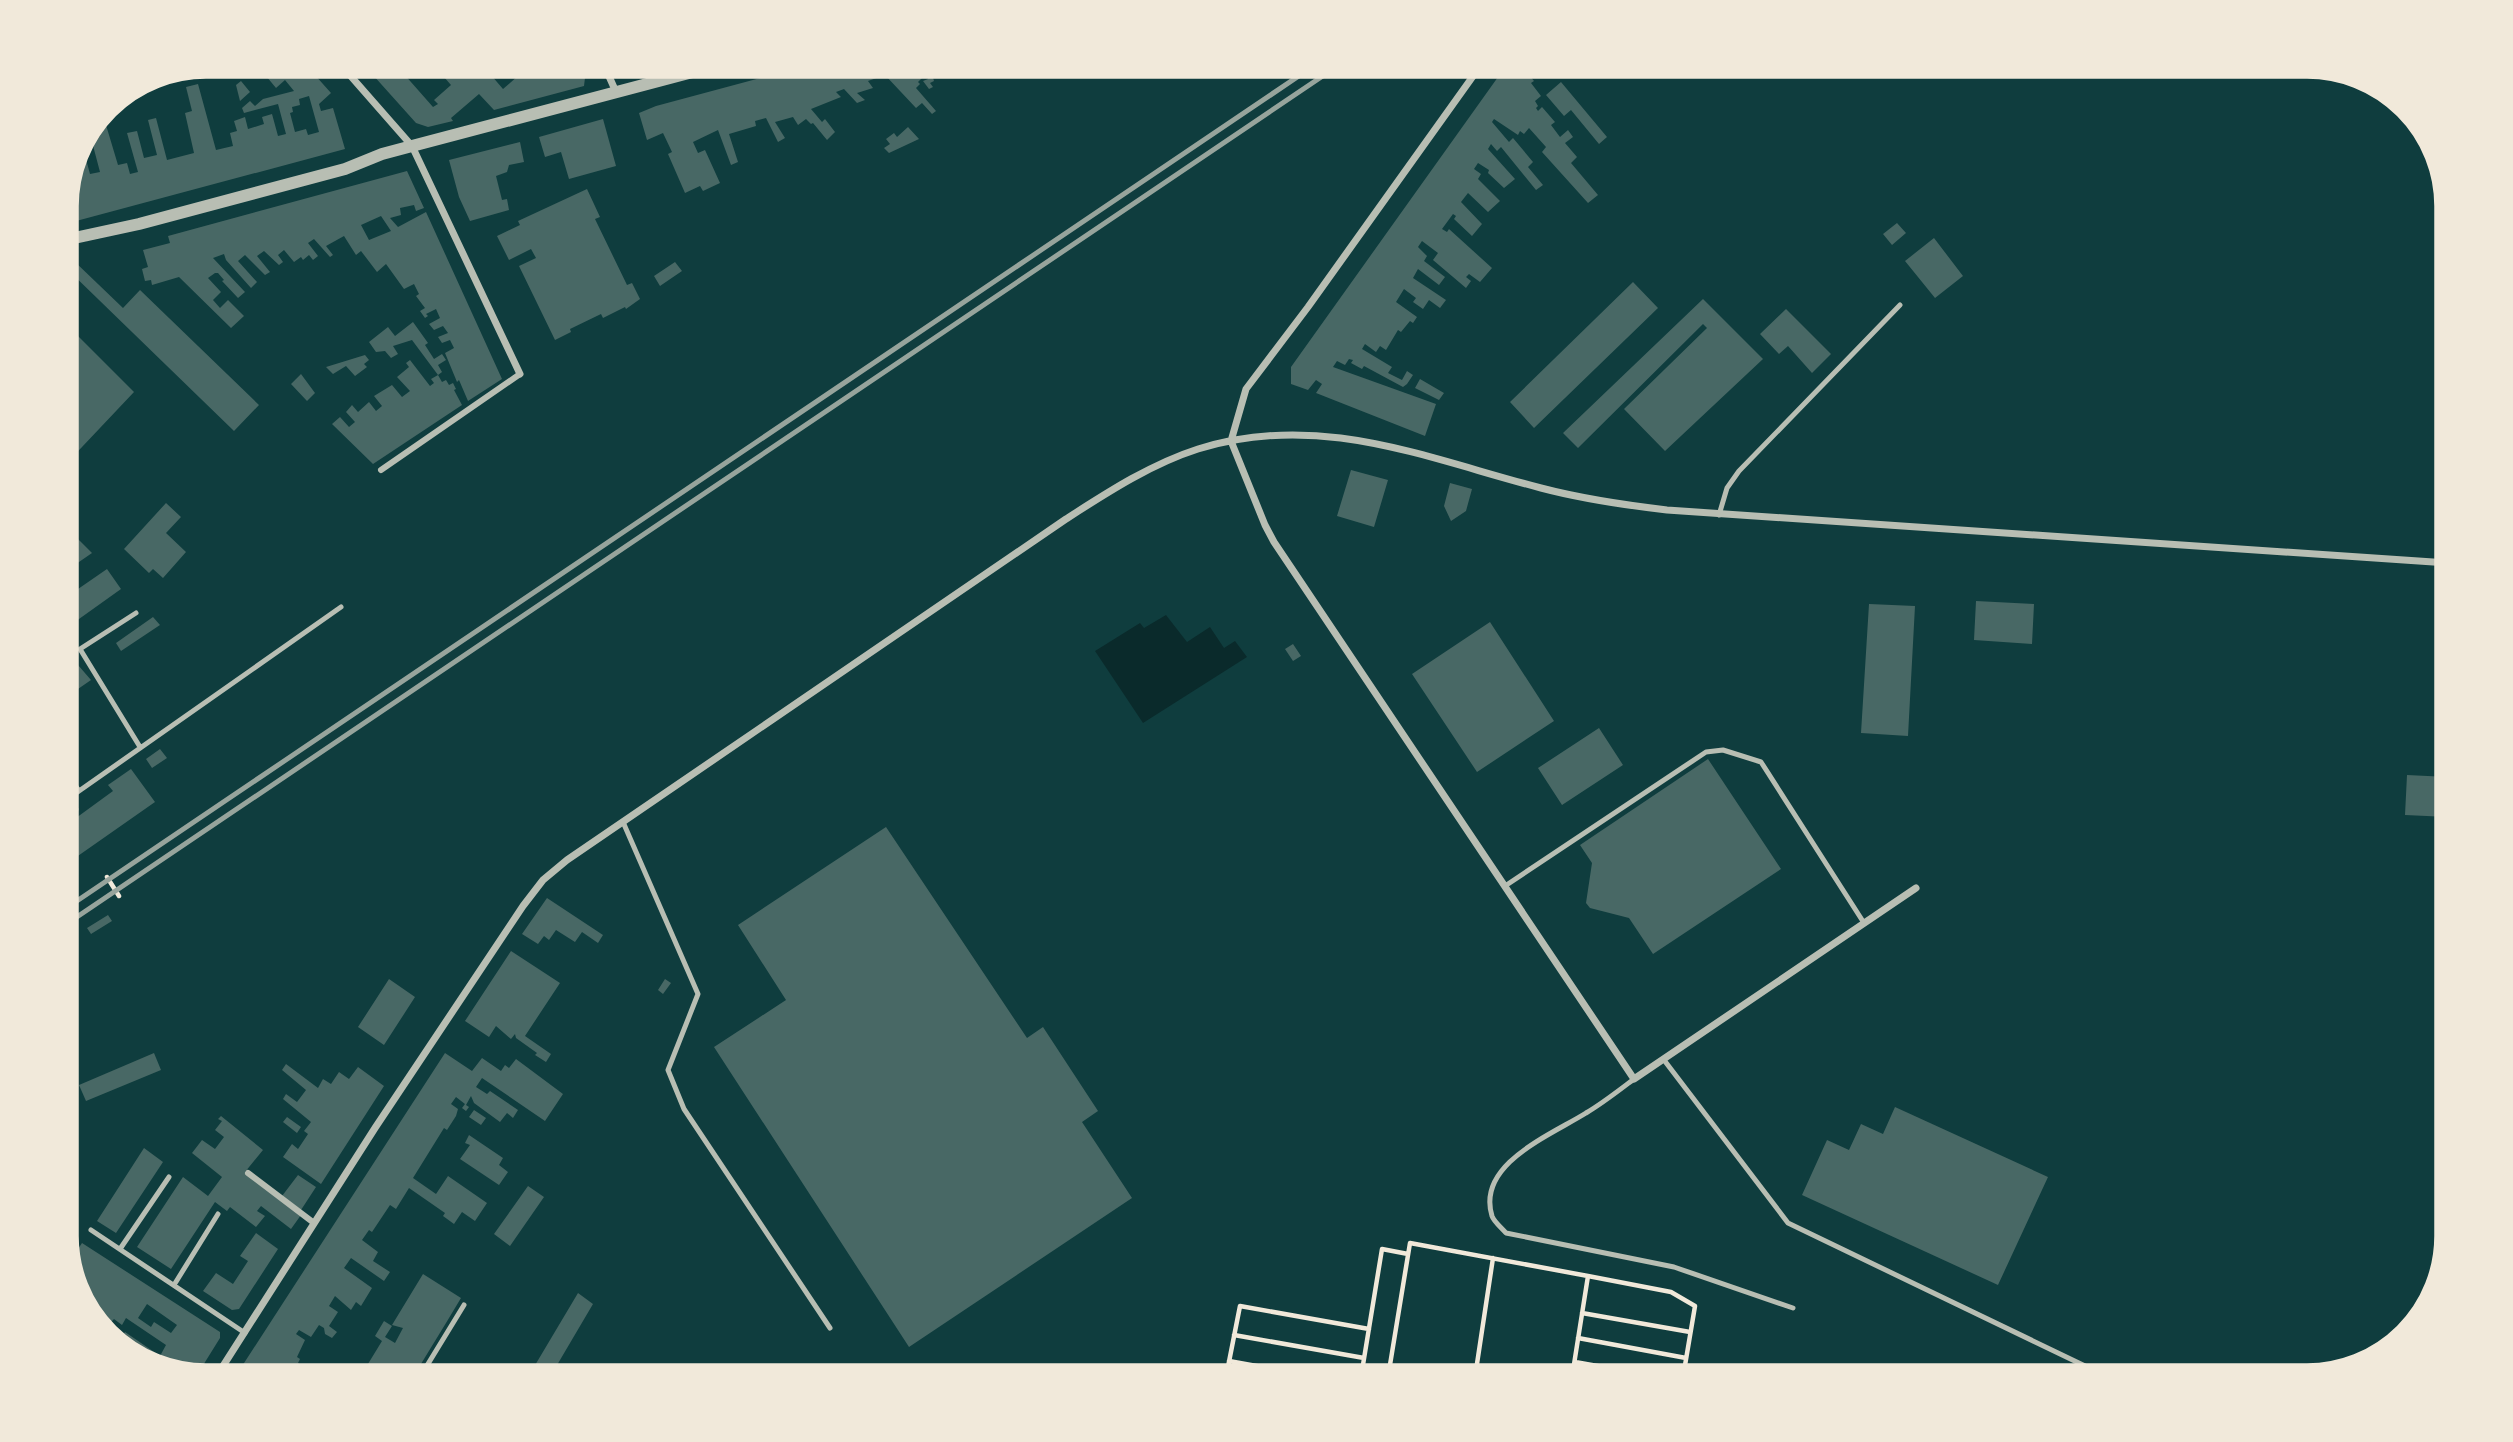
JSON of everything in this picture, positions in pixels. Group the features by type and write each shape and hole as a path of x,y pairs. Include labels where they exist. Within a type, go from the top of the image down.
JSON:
{"street":[{"path":"352,77 412,146 520,374 381,470"},
{"path":"609,77 616,92"},
{"path":"77,237 139,224 320,176 412,146 673,77"},
{"path":"1473,77 1246,389 1231,441 1265,525 1634,1079 1916,888"},
{"path":"224,1365 532,892 556,868 1091,503 1135,477 1178,457 1231,441 1284,434 1324,435 1357,439 1594,500 1667,510 2436,563"},
{"path":"248,1173 314,1223"}],"lane":[{"path":"1719,515 1727,488 1739,471 1900,305"},
{"path":"77,788 79,791 341,607"},
{"path":"136,613 80,649 140,747"},
{"path":"1505,886 1706,752 1723,750 1761,762 1864,923"},
{"path":"622,822 698,994 668,1070 684,1109 830,1328"},
{"path":"1664,1060 1788,1223 2083,1365"},
{"path":"1634,1079 1590,1111 1512,1158 1499,1173 1491,1191 1493,1218 1506,1233 1674,1266 1793,1308"},
{"path":"120,1249 169,1177"},
{"path":"174,1285 218,1214"},
{"path":"91,1230 245,1333"},
{"path":"427,1365 464,1306"}],"path":[{"path":"107,877 119,896"},
{"path":"1390,1365 1410,1243 1671,1292 1695,1306 1685,1365"},
{"path":"1363,1365 1382,1249 1408,1254"},
{"path":"1477,1365 1493,1258"},
{"path":"1574,1365 1588,1276"},
{"path":"1228,1365 1240,1306 1369,1329"},
{"path":"1582,1313 1690,1332"},
{"path":"1234,1335 1364,1358"},
{"path":"1578,1339 1686,1358"},
{"path":"1229,1361 1251,1365"},
{"path":"1575,1362 1592,1365"}],"water":[{"path":"1166,615 1187,642 1210,627 1224,648 1235,641 1247,657 1143,723 1095,651 1140,623 1144,628"}],"building":[{"path":"267,77 317,77 331,93 319,104 321,111 333,108 345,149 77,221 81,172 86,159 90,174 100,172 93,144 106,125 118,165 127,163 130,174 138,172 127,133 137,131 144,158 157,155 148,120 156,118 167,160 194,153 185,113 192,111 186,87 198,84 216,150 233,146 230,133 237,131 234,121 245,117 248,129 264,124 262,117 272,114 278,136 286,134 278,104 244,113 242,108 250,101 255,106 263,99 294,91 285,80 276,88","holes":["309,96 319,132 308,135 306,129 295,132 290,113 293,112 292,107 300,105 299,99"]},
{"path":"375,77 407,77 433,107 438,104 434,100 451,85 444,77 493,77 503,89 517,77 585,78 584,86 494,110 479,94 451,118 453,121 428,127 416,123"},
{"path":"764,77 879,77 868,81 873,88 857,93 865,100 857,103 844,89 836,92 841,97 811,109 822,122 825,119 835,132 827,140 813,123 806,119 798,125 793,117 775,122 785,138 778,142 766,118 755,121 756,126 729,134 738,162 731,165 718,130 693,142 698,153 705,150 720,183 703,191 700,186 685,193 668,154 672,152 663,133 647,140 639,113"},
{"path":"887,77 923,77 916,88 936,111 932,114 922,103 916,108"},
{"path":"927,77 933,77 934,81 930,83 933,87 929,89 923,81"},
{"path":"1498,77 1531,77 1534,81 1531,83 1541,96 1535,101 1538,106 1536,108 1538,111 1542,107 1555,122 1551,125 1560,137 1568,130 1573,137 1565,143 1577,157 1571,163 1598,195 1588,203 1542,152 1546,147 1529,128 1524,134 1520,131 1518,135 1494,119 1492,122 1509,142 1513,138 1533,162 1528,167 1543,185 1536,190 1501,147 1497,151 1491,144 1488,149 1515,179 1504,188 1488,173 1489,170 1478,163 1474,169 1481,174 1478,179 1500,201 1488,212 1468,193 1461,202 1482,224 1472,236 1454,219 1456,216 1453,214 1442,229 1447,232 1449,229 1492,268 1480,282 1469,274 1466,277 1471,281 1466,288 1433,260 1438,253 1422,241 1418,247 1427,256 1424,261 1445,277 1439,285 1418,269 1413,278 1446,300 1440,308 1429,300 1423,309 1413,302 1416,298 1404,289 1396,302 1417,317 1413,323 1410,321 1401,332 1398,330 1386,350 1380,346 1376,352 1365,344 1362,349 1392,367 1388,373 1402,380 1407,371 1413,375 1407,384 1403,387 1364,366 1362,369 1349,359 1345,365 1337,361 1333,367 1436,404 1425,436 1316,393 1322,384 1316,380 1308,390 1291,384 1291,367"},
{"path":"241,81 250,92 240,101 236,85"},
{"path":"1561,82 1607,137 1599,144 1571,110 1564,116 1546,95"},
{"path":"603,119 616,166 569,179 561,152 545,157 539,137"},
{"path":"908,127 919,139 889,153 884,148 890,144 886,139 894,133 897,137"},
{"path":"520,142 524,162 509,165 507,172 496,176 502,200 507,199 509,210 470,221 459,197 449,160"},
{"path":"407,171 424,208 416,211 414,205 400,208 401,215 390,218 398,227 426,212 502,379 468,401 445,353 454,348 450,340 442,343 438,337 448,333 443,326 434,330 429,324 440,318 436,309 426,314 428,316 425,318 420,311 425,308 416,296 419,294 414,284 404,289 386,264 377,272 361,251 356,255 344,236 326,246 333,255 330,257 314,239 308,243 318,256 313,260 309,255 294,262 284,250 278,255 283,262 279,265 264,251 257,256 270,272 265,275 245,255 238,261 257,282 251,288 226,260 224,254 213,258 245,292 238,298 218,273 208,278 221,292 213,300 220,308 228,300 244,316 231,328 179,277 152,285 151,280 145,281 142,269 148,267 143,250 170,243 168,236","holes":["381,216 391,231 369,240 361,225"]},
{"path":"587,189 600,217 595,219 627,285 632,283 640,299 626,309 625,307 603,318 601,314 570,329 571,332 555,340 519,266 536,258 531,249 509,260 497,236 520,225 518,221"},
{"path":"1897,223 1906,233 1892,245 1883,234"},
{"path":"1934,238 1963,276 1935,298 1905,261"},
{"path":"675,262 682,271 660,286 654,276"},
{"path":"77,264 123,308 140,290 259,405 234,431 77,279"},
{"path":"1633,282 1658,308 1534,428 1510,402"},
{"path":"1703,299 1763,359 1665,451 1624,409 1707,328 1703,324 1578,448 1563,433"},
{"path":"1786,309 1831,354 1812,373 1788,346 1779,354 1760,334"},
{"path":"413,322 428,343 425,345 434,359 442,354 446,360 438,365 442,372 438,375 412,340 393,346 398,354 391,358 385,351 376,352 369,342 388,327 395,336"},
{"path":"77,337 134,392 77,452"},
{"path":"365,355 369,360 364,364 367,367 355,376 346,366 333,374 326,367"},
{"path":"410,360 430,386 434,383 431,379 438,375 442,382 446,380 449,385 453,383 462,405 373,464 332,424 340,417 349,427 355,422 346,412 352,405 358,412 369,402 376,411 382,406 374,396 392,385 402,397 410,391 397,377 409,367 406,363"},
{"path":"301,374 315,393 307,401 291,384"},
{"path":"1420,379 1444,393 1439,400 1415,388"},
{"path":"1351,470 1388,480 1374,527 1337,516"},
{"path":"1450,483 1472,489 1466,511 1451,521 1444,506"},
{"path":"166,503 181,517 166,533 186,552 163,578 153,569 149,573 124,549"},
{"path":"77,538 92,553 77,563"},
{"path":"107,569 121,589 77,620 77,590"},
{"path":"1976,601 2034,604 2032,644 1974,640"},
{"path":"1869,604 1915,606 1908,736 1861,733"},
{"path":"153,617 160,625 121,651 116,643"},
{"path":"1490,622 1554,721 1477,772 1412,674"},
{"path":"1293,644 1301,656 1293,661 1285,649"},
{"path":"77,664 91,680 77,690"},
{"path":"1599,728 1623,765 1562,805 1538,768"},
{"path":"160,749 167,758 152,768 146,759"},
{"path":"1708,759 1781,869 1653,954 1629,918 1590,908 1586,903 1592,863 1580,845"},
{"path":"131,769 155,802 77,857 77,817 113,791 108,785"},
{"path":"2407,775 2436,776 2436,816 2405,815"},
{"path":"886,827 1027,1038 1043,1027 1098,1111 1082,1122 1132,1198 909,1347 714,1047 786,1000 738,925"},
{"path":"547,898 603,935 598,943 582,932 575,942 556,930 549,940 544,936 538,944 522,934"},
{"path":"108,915 112,921 91,934 87,928"},
{"path":"511,951 560,983 525,1036 551,1054 546,1062 516,1038 515,1034 511,1039 496,1026 489,1037 465,1021"},
{"path":"389,979 415,997 384,1045 358,1027"},
{"path":"665,979 671,983 663,994 658,990"},
{"path":"154,1053 161,1070 86,1101 79,1085"},
{"path":"445,1053 472,1071 482,1058 501,1071 505,1065 509,1068 516,1059 563,1094 545,1121 482,1078 476,1087 487,1094 490,1091 518,1110 513,1118 507,1113 500,1122 474,1103 471,1096 466,1111 462,1108 465,1104 456,1097 451,1104 458,1109 456,1116 447,1130 444,1128 413,1178 436,1194 448,1176 487,1203 475,1221 462,1212 454,1224 443,1216 445,1213 409,1188 396,1209 390,1205 372,1232 369,1230 362,1240 378,1252 373,1261 390,1272 384,1281 351,1258 344,1268 372,1288 361,1306 356,1302 351,1310 335,1296 329,1306 338,1312 329,1326 337,1332 332,1338 325,1334 324,1328 319,1325 311,1337 299,1330 296,1334 305,1340 297,1357 301,1365 243,1365"},
{"path":"286,1064 318,1088 323,1079 331,1084 339,1072 349,1079 358,1067 384,1086 321,1184 283,1157 292,1144 298,1149 308,1134 304,1131 311,1122 283,1099 286,1094 297,1102 306,1090 282,1070"},
{"path":"1895,1107 2048,1177 1998,1285 1802,1195 1827,1140 1849,1150 1861,1124 1883,1134"},
{"path":"474,1110 486,1118 481,1125 469,1117"},
{"path":"221,1116 263,1150 245,1172 301,1215 291,1229 261,1206 257,1211 265,1216 256,1227 230,1207 227,1211 215,1202 171,1269 137,1247 183,1177 208,1196 222,1177 192,1153 202,1140 215,1149 224,1137 215,1130 222,1121 218,1119"},
{"path":"287,1117 301,1127 297,1133 283,1122"},
{"path":"469,1135 503,1158 499,1165 508,1172 499,1185 460,1159 470,1145 465,1143"},
{"path":"144,1148 163,1162 116,1233 97,1221"},
{"path":"298,1175 316,1187 301,1210 282,1196"},
{"path":"528,1186 544,1197 510,1246 494,1234"},
{"path":"256,1233 278,1249 239,1309 232,1310 203,1291 216,1273 233,1284 248,1261 240,1256"},
{"path":"82,1243 220,1332 220,1338 203,1365 189,1364 172,1361 157,1355 127,1338 123,1335 125,1332 160,1356 166,1345 126,1318 122,1325 114,1319 111,1322 99,1308 84,1278 78,1250","holes":["147,1304 177,1325 171,1333 154,1322 151,1327 138,1318"]},
{"path":"423,1274 461,1298 420,1365 367,1365 382,1341 375,1336 384,1321 392,1326 385,1337 395,1343 403,1328 392,1325"},
{"path":"578,1293 593,1304 557,1365 535,1365"}],"railway":[{"path":"77,901 1297,77"},
{"path":"77,917 1321,77"}]}
